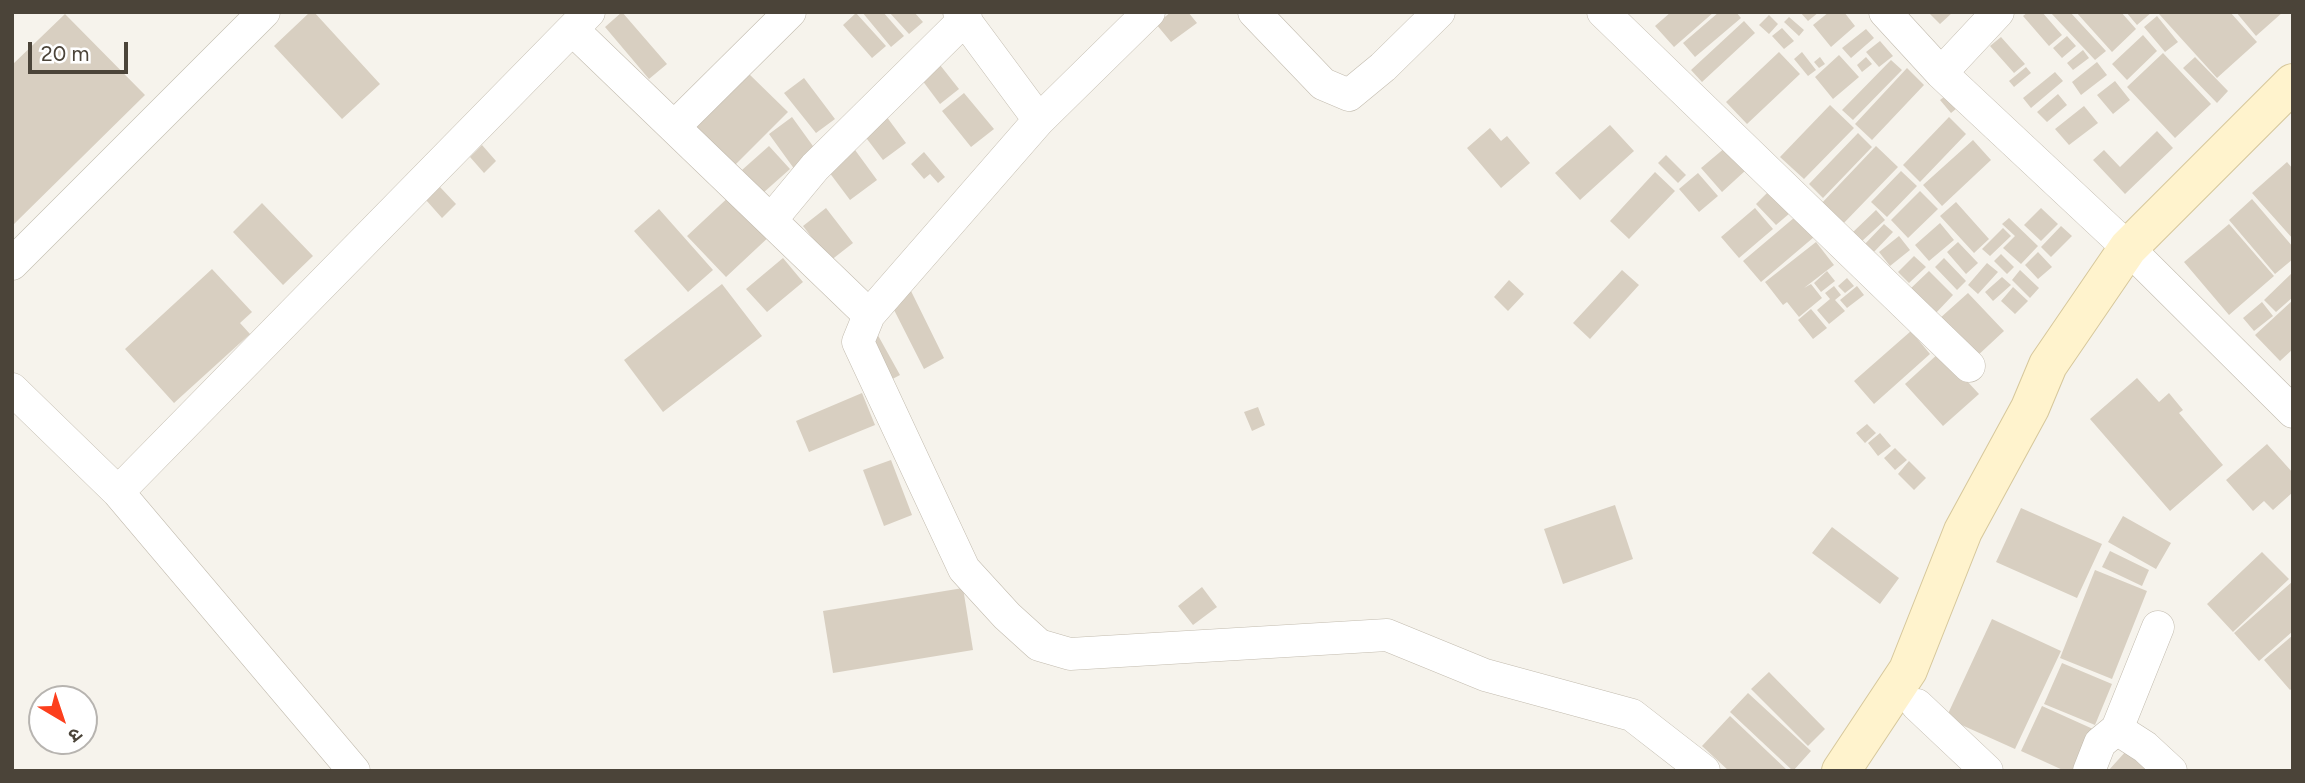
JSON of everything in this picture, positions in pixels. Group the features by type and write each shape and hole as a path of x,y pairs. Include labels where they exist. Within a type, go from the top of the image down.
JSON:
{"street":[{"path":"12,264 264,12"},
{"path":"674,127 790,12"},
{"path":"1149,12 1039,120 869,315 858,342 964,569 1007,616 1039,645 1070,654 1387,635 1485,675 1632,715 1704,771"},
{"path":"1254,12 1323,84 1349,95 1383,68 1439,12"},
{"path":"1603,12 1969,366"},
{"path":"1885,12 1941,73 2128,248 2293,412"},
{"path":"1941,73 1998,12"},
{"path":"771,220 815,167 962,15 1039,120"},
{"path":"118,492 581,21 674,127 869,315"},
{"path":"1841,771 1908,670 1963,531 2030,408 2048,365 2128,248 2292,85"},
{"path":"12,388 118,492 354,771"},
{"path":"2089,771 2100,743 2117,729 2158,627"},
{"path":"1917,705 1987,771"},
{"path":"2117,729 2145,747 2171,771"}],"building":[{"path":"310,12 314,12 380,84 342,119 274,46"},
{"path":"622,12 667,64 649,79 605,27"},
{"path":"862,12 883,12 904,36 891,47"},
{"path":"889,12 914,12 923,22 909,34"},
{"path":"1171,12 1188,12 1197,23 1171,42 1156,24"},
{"path":"1671,12 1714,12 1674,47 1655,26"},
{"path":"1719,12 1736,12 1741,18 1695,57 1683,43"},
{"path":"1800,12 1819,12 1808,21"},
{"path":"1829,12 1844,12 1855,26 1831,47 1813,25"},
{"path":"1928,12 1953,12 1940,24"},
{"path":"2028,12 2042,12 2062,35 2049,46 2023,16"},
{"path":"2050,12 2070,12 2106,51 2095,60"},
{"path":"2076,12 2121,12 2136,29 2112,52"},
{"path":"2126,12 2152,12 2137,25"},
{"path":"2230,12 2257,42 2217,78 2159,14"},
{"path":"2236,12 2283,12 2256,36"},
{"path":"856,13 886,46 872,58 843,25"},
{"path":"65,14 145,95 12,226 12,65"},
{"path":"1769,15 1778,24 1769,34 1759,25"},
{"path":"2157,16 2178,42 2165,52 2144,27"},
{"path":"1789,17 1804,30 1799,36 1784,22"},
{"path":"1744,21 1755,33 1702,82 1691,70"},
{"path":"1782,28 1794,41 1784,49 1772,36"},
{"path":"1866,29 1874,38 1851,58 1842,48"},
{"path":"2143,35 2157,51 2127,80 2112,64"},
{"path":"2067,36 2076,46 2062,58 2053,48"},
{"path":"2001,37 2025,64 2014,73 1990,46"},
{"path":"1880,41 1893,56 1879,67 1866,52"},
{"path":"925,46 959,89 940,104 907,60"},
{"path":"2083,50 2089,58 2073,70 2067,63"},
{"path":"1779,52 1800,74 1747,124 1726,102"},
{"path":"1802,52 1816,70 1808,76 1794,59"},
{"path":"2163,53 2211,104 2175,138 2127,87"},
{"path":"1839,55 1859,77 1833,99 1815,77"},
{"path":"1820,57 1825,64 1819,68 1814,62"},
{"path":"1866,57 1872,64 1862,72 1857,65"},
{"path":"2195,57 2228,91 2217,103 2183,68"},
{"path":"1891,60 1902,70 1853,120 1842,110"},
{"path":"2097,62 2107,75 2081,95 2072,82"},
{"path":"2026,67 2031,73 2014,87 2009,81"},
{"path":"1907,68 1924,85 1872,140 1855,124"},
{"path":"747,72 788,112 735,165 694,126"},
{"path":"2055,72 2063,81 2031,108 2023,98"},
{"path":"804,78 835,119 816,133 784,93"},
{"path":"2115,81 2130,100 2113,114 2097,95"},
{"path":"1952,91 1962,104 1951,113 1940,100"},
{"path":"964,93 994,129 971,147 942,111"},
{"path":"2058,94 2067,105 2047,122 2037,112"},
{"path":"875,101 906,143 883,160 851,118"},
{"path":"1830,105 1854,128 1804,179 1780,157"},
{"path":"2084,106 2098,123 2069,145 2055,129"},
{"path":"792,117 818,153 795,170 769,134"},
{"path":"1949,117 1966,134 1920,182 1903,165"},
{"path":"1610,125 1634,151 1580,200 1555,173"},
{"path":"1490,128 1501,141 1507,136 1530,163 1501,188 1467,148"},
{"path":"2157,131 2173,148 2125,194 2093,160 2104,150 2120,167"},
{"path":"1858,133 1872,147 1823,198 1809,184"},
{"path":"847,139 877,180 850,200 820,160"},
{"path":"1973,140 1991,160 1942,206 1923,185"},
{"path":"482,145 496,161 484,173 470,157"},
{"path":"769,146 790,169 763,193 742,170"},
{"path":"1876,146 1898,167 1841,226 1820,205"},
{"path":"1726,147 1746,170 1722,192 1701,168"},
{"path":"924,152 945,177 938,183 930,174 924,179 911,164"},
{"path":"1666,155 1686,175 1678,183 1658,163"},
{"path":"2287,162 2293,169 2293,239 2252,193"},
{"path":"1901,171 1917,186 1887,217 1871,202"},
{"path":"1655,172 1675,191 1629,239 1610,221"},
{"path":"1698,173 1718,196 1699,212 1679,189"},
{"path":"440,187 456,204 442,218 426,200"},
{"path":"1769,191 1790,213 1776,225 1756,204"},
{"path":"1920,191 1938,209 1908,238 1891,220"},
{"path":"733,193 772,234 726,277 687,236"},
{"path":"2252,199 2293,247 2293,259 2275,274 2229,220"},
{"path":"1956,202 1989,239 1974,253 1940,216"},
{"path":"262,203 313,256 283,285 233,232"},
{"path":"826,208 853,243 830,261 803,226"},
{"path":"1755,208 1773,229 1739,258 1721,237"},
{"path":"2041,208 2058,224 2041,241 2024,225"},
{"path":"659,209 713,270 688,292 634,231"},
{"path":"1876,210 1885,220 1861,242 1852,233"},
{"path":"1795,217 1814,237 1761,282 1743,261"},
{"path":"2009,218 2038,246 2021,264 2003,248 2015,236 2002,224"},
{"path":"1940,223 1954,240 1929,261 1915,245"},
{"path":"1884,224 1893,232 1872,254 1864,245"},
{"path":"2229,224 2274,276 2229,315 2184,262"},
{"path":"2061,226 2072,236 2051,257 2041,247"},
{"path":"2003,228 2011,236 1990,256 1982,249"},
{"path":"1899,236 1910,250 1890,266 1879,252"},
{"path":"1816,242 1834,265 1804,288 1811,284 1822,298 1799,317 1787,302 1783,305 1765,282"},
{"path":"1958,242 1978,263 1966,274 1947,252"},
{"path":"2038,252 2052,267 2038,279 2025,265"},
{"path":"2001,254 2014,267 2007,274 1994,261"},
{"path":"1914,256 1926,267 1909,283 1898,272"},
{"path":"783,258 803,282 767,312 746,289"},
{"path":"1944,258 1966,281 1957,290 1935,267"},
{"path":"1987,263 1998,272 1978,294 1968,285"},
{"path":"212,269 252,312 240,323 250,334 174,403 125,349"},
{"path":"1622,270 1639,285 1590,339 1573,323"},
{"path":"2020,270 2039,288 2030,298 2012,280"},
{"path":"1827,271 1835,281 1821,292 1814,283"},
{"path":"1929,271 1953,295 1934,315 1909,290"},
{"path":"2293,272 2293,297 2276,312 2264,300"},
{"path":"2002,277 2011,285 1993,301 1985,292"},
{"path":"1847,278 1854,286 1845,293 1838,286"},
{"path":"1509,280 1524,294 1508,311 1494,297"},
{"path":"722,284 762,336 663,412 624,360"},
{"path":"1834,286 1841,295 1835,300 1845,311 1829,324 1817,310 1830,299 1825,293"},
{"path":"1857,286 1864,295 1847,308 1840,300"},
{"path":"2013,287 2028,301 2015,314 2001,301"},
{"path":"911,291 944,358 924,369 890,302"},
{"path":"1968,293 2004,331 1975,358 1939,319"},
{"path":"2293,300 2293,349 2280,361 2255,335"},
{"path":"2262,302 2273,316 2254,331 2243,318"},
{"path":"1811,309 1827,328 1813,339 1798,320"},
{"path":"875,330 900,375 885,383 861,338"},
{"path":"1911,331 1930,354 1874,404 1854,381"},
{"path":"1940,352 1979,394 1943,426 1905,384"},
{"path":"2137,378 2159,402 2169,393 2183,410 2179,413 2223,465 2170,511 2090,419"},
{"path":"862,393 875,425 809,452 796,421"},
{"path":"1258,407 1265,425 1252,431 1244,412"},
{"path":"1867,424 1876,433 1865,443 1856,433"},
{"path":"1880,433 1891,446 1878,456 1868,443"},
{"path":"2267,444 2293,473 2293,492 2273,510 2264,501 2253,511 2226,480"},
{"path":"1895,448 1907,460 1895,470 1884,458"},
{"path":"891,460 912,515 884,526 863,470"},
{"path":"1909,461 1926,478 1914,490 1898,474"},
{"path":"1615,505 1633,559 1563,584 1544,529"},
{"path":"2021,508 2102,544 2077,598 1996,562"},
{"path":"2123,516 2171,543 2156,569 2108,542"},
{"path":"1832,527 1899,578 1880,604 1812,553"},
{"path":"2110,551 2149,570 2142,586 2102,567"},
{"path":"2262,552 2289,579 2233,632 2207,604"},
{"path":"2095,570 2147,591 2112,679 2060,658"},
{"path":"2293,581 2293,631 2259,661 2234,633"},
{"path":"1202,587 1217,607 1193,625 1178,606"},
{"path":"963,588 973,650 833,673 823,611"},
{"path":"1992,619 2061,651 2015,749 1946,718"},
{"path":"2293,635 2293,688 2290,690 2264,660"},
{"path":"2062,663 2112,684 2095,725 2044,704"},
{"path":"1769,672 1825,729 1808,746 1751,689"},
{"path":"1748,693 1811,751 1793,771 1730,712"},
{"path":"2042,706 2093,729 2075,771 2065,771 2021,751"},
{"path":"1730,716 1788,771 1729,771 1702,746"},
{"path":"2127,750 2146,771 2108,771"}]}
